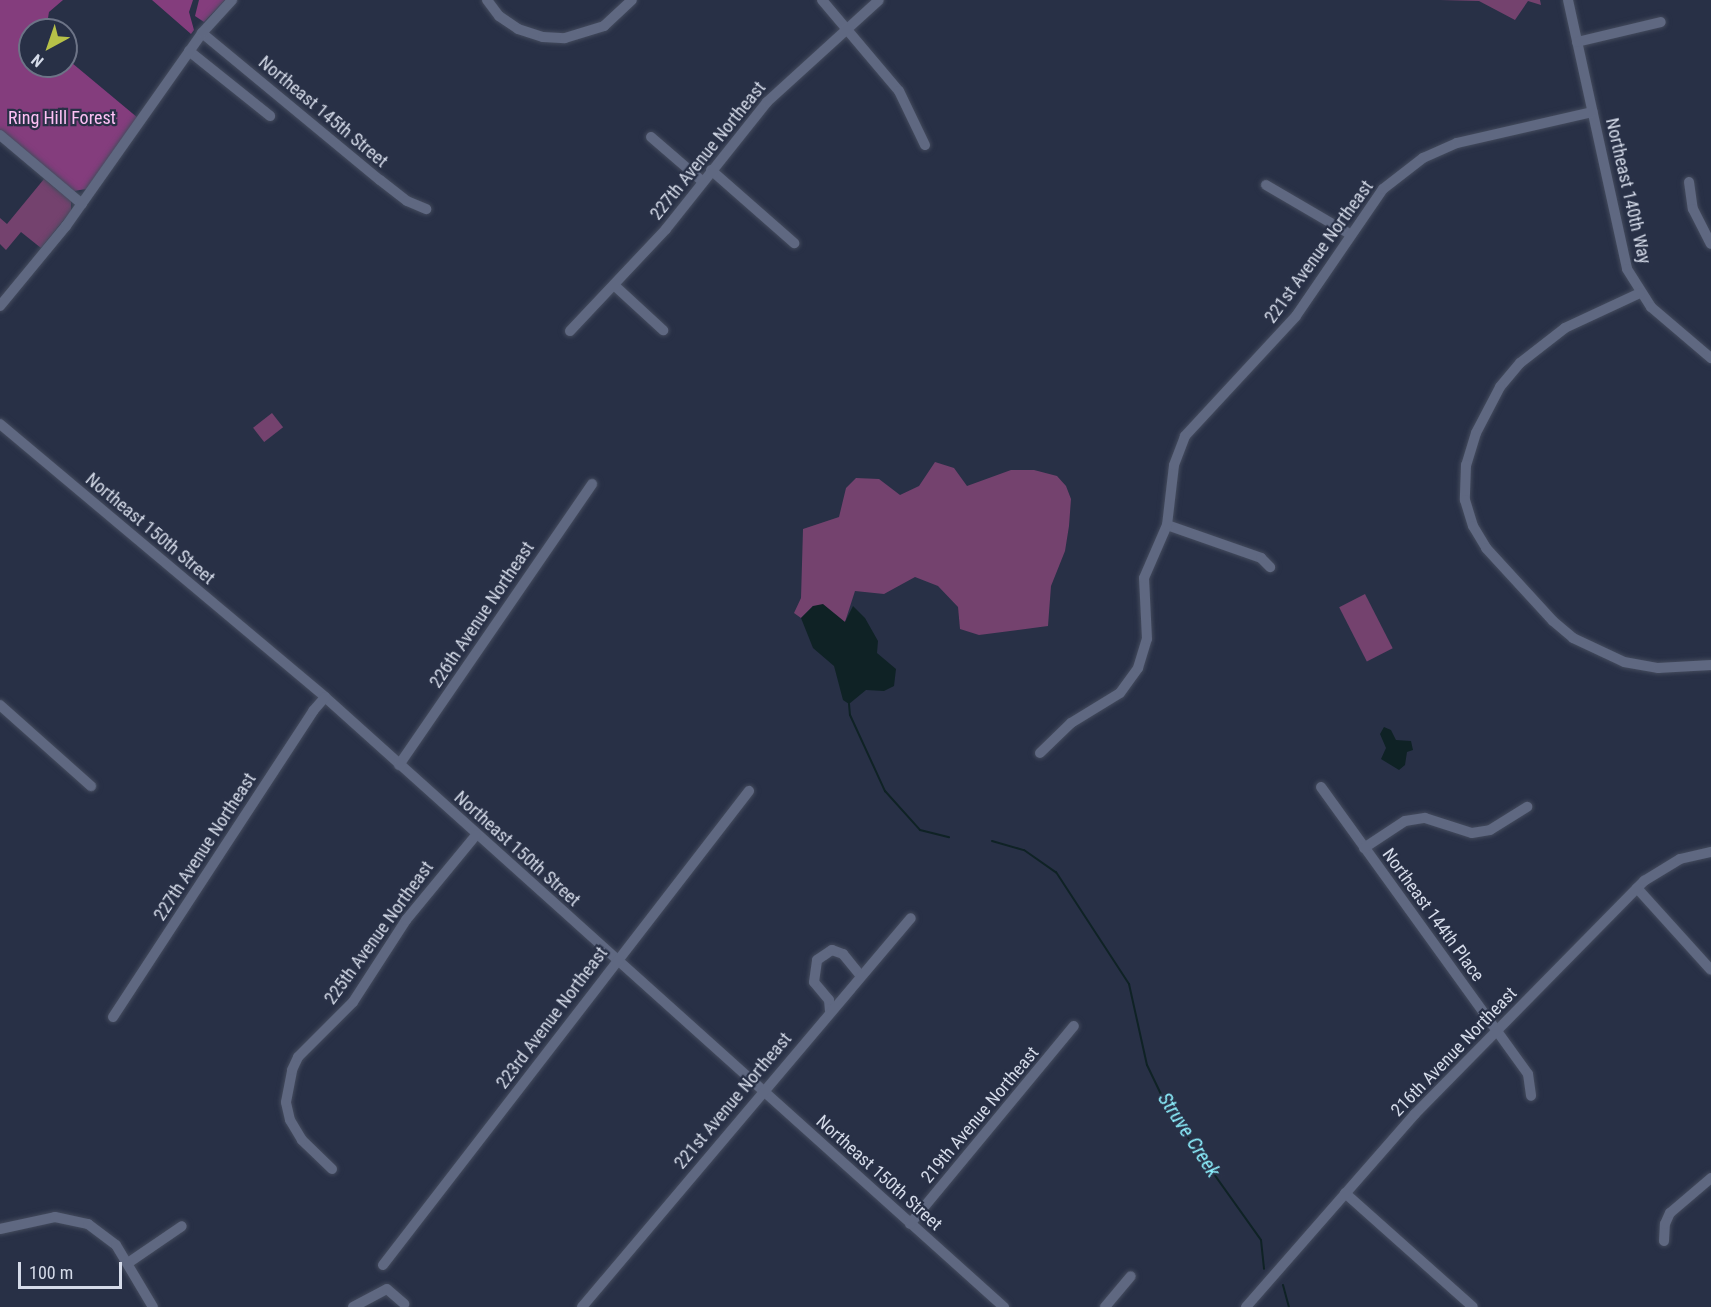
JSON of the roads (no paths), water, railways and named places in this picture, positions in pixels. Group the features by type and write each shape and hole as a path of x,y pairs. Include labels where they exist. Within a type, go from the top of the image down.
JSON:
{"street":[{"path":"0,306 82,204 202,33 232,0"},
{"path":"487,0 499,16 543,38 585,34 604,26 633,0"},
{"path":"822,0 899,91 925,145"},
{"name":"227th Avenue Northeast","path":"570,330 666,229 767,102 846,27 879,0"},
{"name":"Northeast 140th Way","path":"1568,0 1619,240 1640,293 1711,358"},
{"path":"1577,42 1661,22"},
{"name":"Northeast 145th Street","path":"202,33 380,180 407,201 426,209"},
{"path":"189,51 270,116"},
{"name":"221st Avenue Northeast","path":"1040,753 1071,723 1107,703 1132,678 1143,654 1147,622 1144,578 1167,525 1174,465 1185,436 1296,316 1330,270 1350,234 1383,189 1423,158 1489,133 1592,112"},
{"path":"0,135 82,204"},
{"path":"651,137 702,181"},
{"path":"711,170 794,243"},
{"path":"1689,182 1693,209 1711,244"},
{"path":"1266,185 1350,234"},
{"path":"614,285 663,330"},
{"path":"1640,293 1565,328 1520,363 1486,411 1466,465 1465,500 1478,537 1557,625 1599,653 1624,662 1658,668 1711,664"},
{"name":"Northeast 150th Street","path":"0,424 326,697 476,835 1004,1307"},
{"name":"226th Avenue Northeast","path":"399,765 591,484"},
{"path":"1167,525 1261,558 1270,567"},
{"name":"227th Avenue Northeast","path":"113,1017 326,697"},
{"path":"0,705 91,786"},
{"name":"Northeast 144th Place","path":"1321,787 1528,1074 1531,1096"},
{"name":"223rd Avenue Northeast","path":"383,1265 749,790"},
{"path":"1364,848 1405,821 1425,818 1472,833 1490,830 1527,807"},
{"name":"225th Avenue Northeast","path":"332,1169 302,1140 290,1120 286,1102 292,1070 298,1057 353,1002 413,911 476,835"},
{"name":"216th Avenue Northeast","path":"1246,1307 1345,1193 1497,1031 1637,888 1666,866 1711,852"},
{"path":"1637,888 1711,969"},
{"name":"221st Avenue Northeast","path":"582,1307 765,1091 859,974 911,918"},
{"path":"830,1011 829,1000 814,982 816,960 832,951 843,954 859,974"},
{"name":"219th Avenue Northeast","path":"910,1224 1074,1026"},
{"path":"1665,1241 1665,1224 1670,1213 1689,1193 1711,1178"},
{"path":"1345,1193 1473,1307"},
{"path":"0,1229 70,1217 103,1233 128,1263 153,1307"},
{"path":"128,1263 182,1226"},
{"path":"1105,1307 1131,1276"},
{"path":"353,1307 387,1289 404,1304"}],"waterway":[{"name":"Struve Creek","path":"849,704 850,715 885,791 920,830 949,837"},
{"name":"Struve Creek","path":"992,841 1024,850 1056,872 1129,984 1147,1065 1169,1111 1261,1240 1264,1269"},
{"name":"Struve Creek","path":"1283,1285 1289,1307"}],"park label":[{"name":"Ring Hill Forest","path":"62,118"}]}
